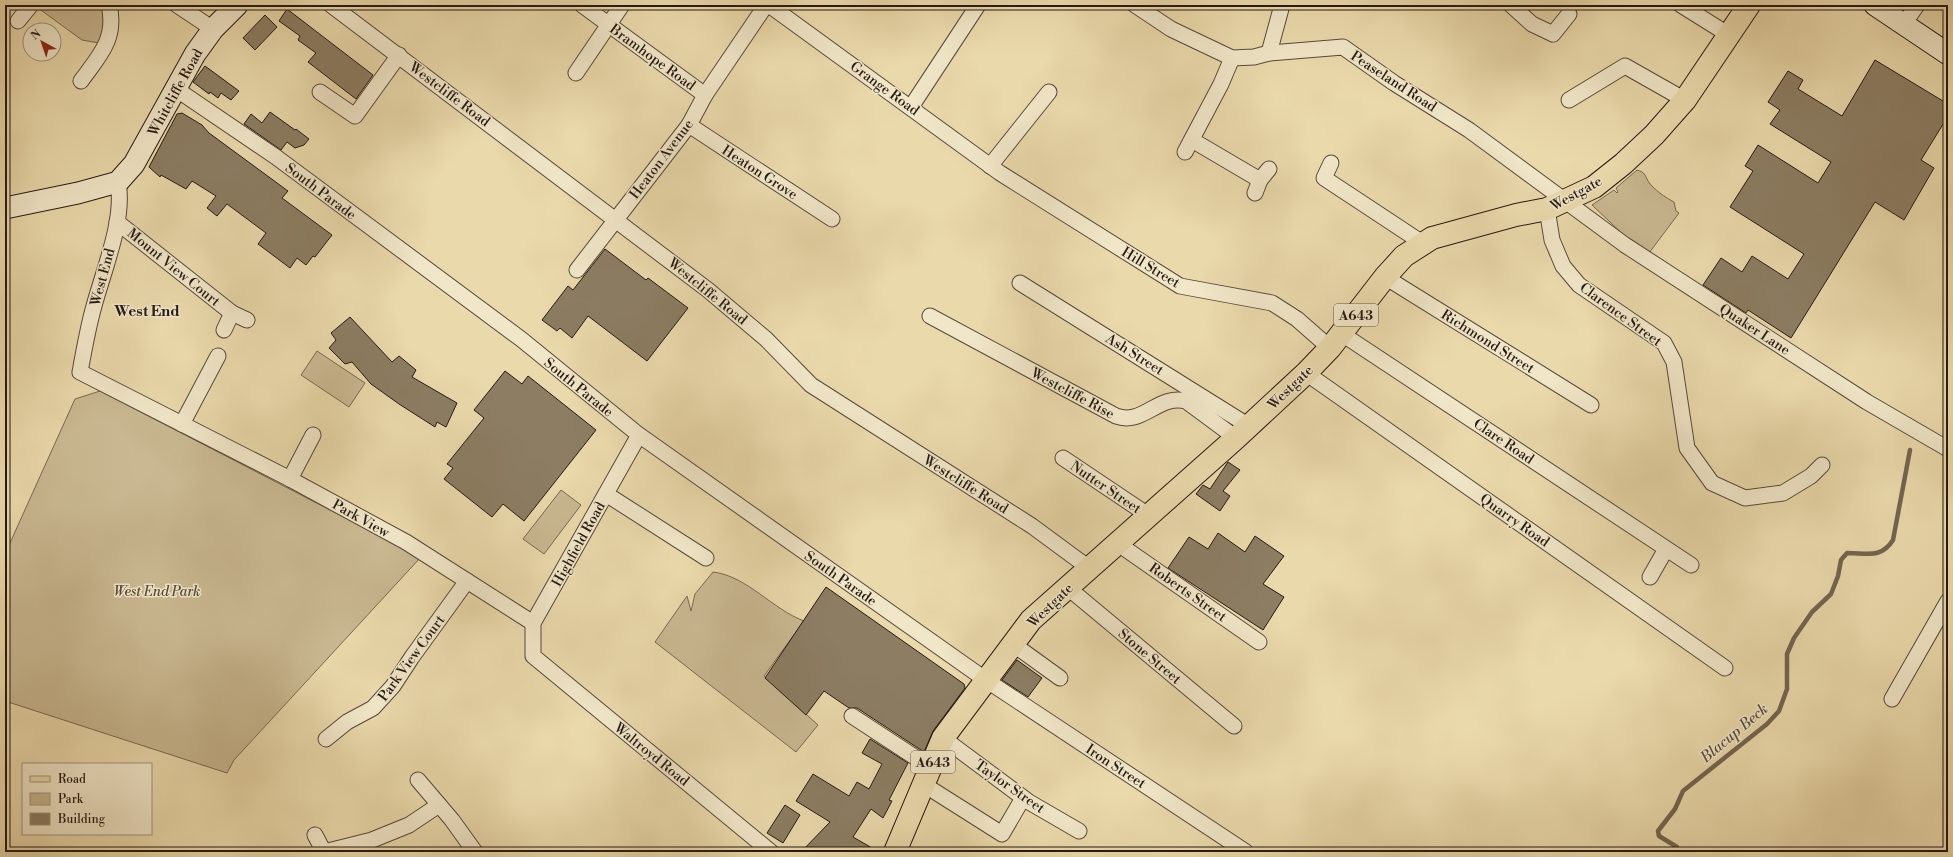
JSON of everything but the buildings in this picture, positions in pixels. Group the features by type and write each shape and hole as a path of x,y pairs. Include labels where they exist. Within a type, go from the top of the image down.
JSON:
{"main road":[{"name":"Whitcliffe Road","path":"118,182 134,164 195,54 213,29 237,5"},
{"name":"Westgate","path":"895,852 926,775 943,738 1031,620 1067,586 1242,432 1306,373 1336,341 1385,277 1404,256 1432,238 1501,219 1547,210 1594,187 1623,164 1654,135 1685,100 1749,5"},
{"path":"1875,5 1948,54"},
{"path":"5,208 78,193 118,182"}],"street":[{"path":"18,21 31,5"},
{"path":"80,81 107,44 112,20 110,5"},
{"path":"177,5 213,29"},
{"name":"Westcliffe Road","path":"331,5 708,290 766,340 810,386 1032,526 1089,568"},
{"name":"Bramhope Road","path":"582,5 704,95"},
{"path":"576,73 622,5"},
{"name":"Heaton Avenue","path":"577,270 689,125 704,95 766,5"},
{"name":"Grange Road","path":"769,5 995,169"},
{"path":"911,107 978,5"},
{"name":"Peaseland Road","path":"1135,5 1171,29 1232,58 1254,58 1269,53 1343,47 1394,83 1469,130 1567,201"},
{"path":"1269,53 1282,5"},
{"path":"1511,5 1532,24 1553,34 1569,14"},
{"path":"1681,5 1729,35"},
{"path":"1904,24 1917,5"},
{"path":"320,92 355,116 399,55"},
{"path":"1232,58 1221,84 1188,146 1262,181"},
{"path":"1569,100 1625,66 1685,100"},
{"name":"South Parade","path":"176,89 276,157 522,339 639,435 986,680"},
{"path":"995,169 1049,92"},
{"name":"Heaton Grove","path":"689,125 832,218"},
{"path":"1331,163 1324,178 1424,244"},
{"name":"Hill Street","path":"995,169 1180,286 1272,303 1336,341"},
{"name":"West End","path":"80,372 94,308 117,222 120,196 118,182"},
{"name":"Quaker Lane","path":"1567,201 1625,245 1867,402 1948,449"},
{"name":"Clarence Street","path":"1547,210 1552,240 1563,266 1579,286 1664,343 1674,362 1686,448 1712,483 1745,498 1783,493 1811,476 1822,465"},
{"name":"Mount View Court","path":"117,222 232,313 247,320"},
{"name":"Richmond Street","path":"1385,277 1592,405"},
{"name":"Ash Street","path":"1020,283 1242,432"},
{"name":"Mount View Court","path":"224,330 232,313"},
{"name":"Westcliffe Rise","path":"930,316 1125,420 1133,418 1170,400 1178,399 1186,401 1242,432"},
{"name":"Clare Road","path":"1336,341 1691,566"},
{"path":"182,424 218,356"},
{"name":"Park View","path":"80,372 290,479 406,542 534,623"},
{"name":"Quarry Road","path":"1306,373 1725,668"},
{"name":"Highfield Road","path":"533,656 534,623 639,435"},
{"path":"290,479 313,436"},
{"name":"Nutter Street","path":"1063,458 1148,515"},
{"path":"606,494 706,558"},
{"name":"Roberts Street","path":"1117,543 1259,642"},
{"path":"1650,577 1666,549"},
{"name":"Park View Court","path":"326,739 347,722 373,708 393,686 467,581"},
{"name":"Stone Street","path":"1067,586 1234,726"},
{"path":"1892,699 1948,601"},
{"path":"1013,644 1060,678"},
{"name":"Waltroyd Road","path":"533,656 771,852"},
{"name":"Iron Street","path":"986,680 1246,852"},
{"path":"852,716 1002,834 1023,798"},
{"name":"Taylor Street","path":"943,738 1023,798 1078,831"},
{"path":"418,780 452,820 475,852"},
{"path":"315,835 324,852 372,840 408,825 439,805"}],"green space":[{"path":"41,5 82,5 94,8 106,8 107,14 99,43 82,40 62,25 62,22 57,22 38,8"},
{"path":"1637,170 1645,175 1650,184 1656,190 1674,202 1676,211 1679,213 1649,253 1628,239 1592,205 1614,190 1617,193 1616,188"},
{"path":"317,351 365,383 349,407 301,375"},
{"name":"West End Park","path":"100,391 421,557 234,760 227,773 5,701 5,554 75,399"},
{"path":"561,490 581,505 544,554 523,539"},
{"path":"713,572 737,580 792,616 804,621 764,676 818,725 796,752 655,642 687,596 691,611 695,594"}],"waterway":[{"name":"Blacup Beck","path":"1676,852 1677,847 1659,836 1658,831 1675,809 1683,791 1767,724 1779,711 1787,689 1787,654 1794,638 1812,612 1831,594 1838,576 1841,560 1847,553 1873,554 1884,550 1893,540 1910,450"}],"district":[{"name":"West End","path":"147,311"}]}
